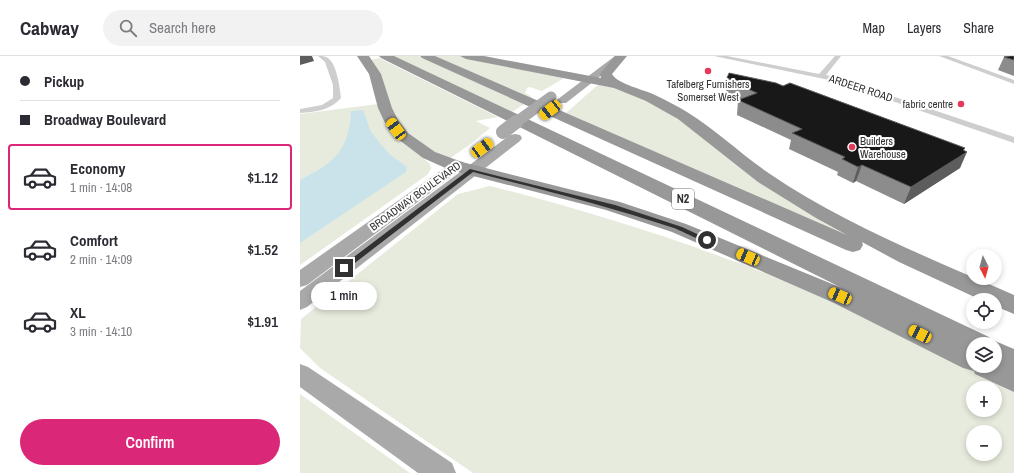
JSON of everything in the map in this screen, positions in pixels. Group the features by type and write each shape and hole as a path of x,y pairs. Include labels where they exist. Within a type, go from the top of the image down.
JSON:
{"highway":[{"path":"363,56 376,74 388,115 396,129 403,136 429,154 464,168 613,206 679,228 840,296 966,357"},
{"name":"N2","path":"386,56 966,337"},
{"name":"N2","path":"426,56 966,295"},
{"path":"466,56 617,84"},
{"path":"621,56 606,74 608,79 672,109 764,178 824,214 907,257 1014,305"},
{"path":"1002,311 1014,316"},
{"path":"1002,355 1014,361"},
{"path":"1000,373 1014,380"}],"main road":[{"name":"BROADWAY BOULEVARD","path":"585,78 608,56"},
{"name":"BROADWAY BOULEVARD","path":"300,280 464,168 585,78 621,56"},
{"name":"BROADWAY BOULEVARD","path":"300,302 464,168"},
{"path":"300,374 442,473"}],"street":[{"path":"300,111 322,107 332,103 337,98 336,85 328,61 321,56"},
{"name":"ARDEER ROAD","path":"717,56 822,75 851,83 1014,140"},
{"path":"822,75 838,56"},
{"path":"942,56 1014,82"}],"shaded area":[{"path":"393,56 418,56 524,104 512,112"},
{"path":"435,56 459,56 566,77 542,91 530,87 527,88 525,93 532,97 531,98"},
{"path":"379,58 498,117 476,121 490,128 449,159 437,154 416,141 397,122 371,60"},
{"path":"600,83 609,85 652,102 866,241 864,243 566,113"},
{"path":"378,104 381,115 392,132 430,164 431,169 427,175 300,265 300,114"},
{"path":"490,186 596,215 666,237 735,262 831,301 966,363 966,373 988,373 1014,385 1014,473 473,473 320,368 300,348 301,319 458,194"},
{"path":"300,394 410,473 300,473"}],"water":[{"path":"363,110 371,132 389,154 407,167 406,172 300,243 300,180 322,168 338,154 347,136 350,125 351,111"}],"building":[{"path":"1014,56 1014,60 1004,57"},
{"name":"Builders Warehouse","path":"729,73 776,83 783,86 790,83 965,148 963,150 967,152 911,187 862,165 858,167 842,159 845,157 792,133 802,129 738,100 757,93 739,85 742,84 727,78"}],"place":[{"name":"Tafelberg Furnishers Somerset West","path":"708,71"},
{"name":"fabric centre","path":"961,104"},
{"name":"Builders Warehouse","path":"852,147"}],"route":[{"path":"344,268 472,170 613,206 679,228 707,240"}]}
